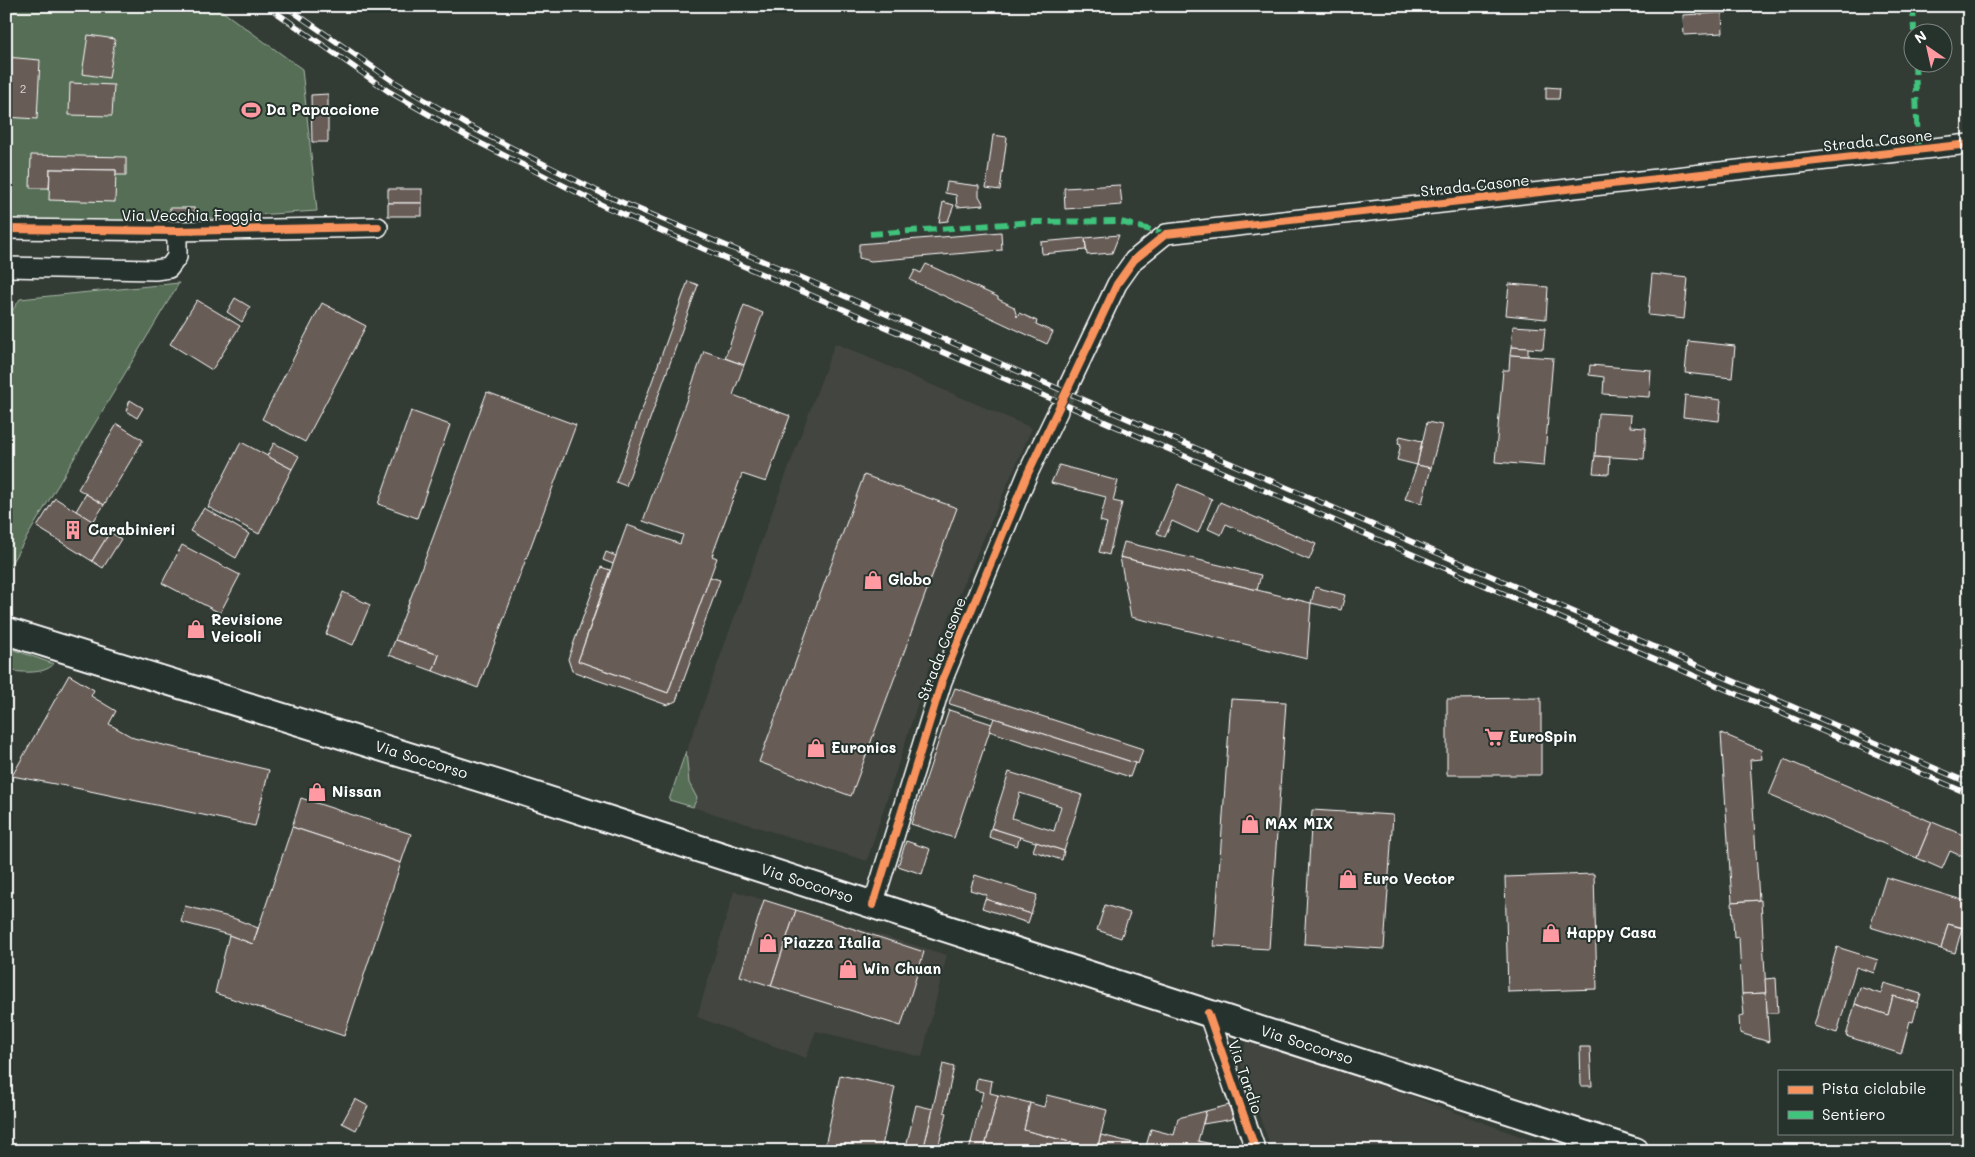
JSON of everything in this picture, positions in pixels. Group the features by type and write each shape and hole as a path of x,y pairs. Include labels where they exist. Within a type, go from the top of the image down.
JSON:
{"main road":[{"name":"Via Soccorso","path":"6,631 499,784 1635,1151"}],"street":[{"name":"Strada Casone","path":"1069,384 1117,284 1134,260 1166,234 1969,144"},
{"name":"Via Vecchia Foggia","path":"6,229 176,232 378,227"},
{"name":"Via Vecchia Foggia","path":"6,267 155,270 169,268 177,257 176,232"},
{"name":"Strada Casone","path":"874,905 942,681 1028,473 1058,411"},
{"name":"Via Tardio","path":"1208,1013 1256,1151"}],"shaded area":[{"path":"835,343 1032,428 935,650 867,861 669,800 765,531"},
{"path":"734,891 947,955 922,1057 816,1031 806,1058 697,1017"},
{"path":"1246,1042 1274,1045 1560,1151 1272,1151 1240,1063"}],"green space":[{"path":"6,6 215,6 302,69 317,211 195,219 161,224 6,225"},
{"path":"179,283 6,572 6,320 20,299"},
{"path":"6,647 54,664 49,668 39,671 6,670"},
{"path":"686,751 689,783 697,798 693,807 669,800"}],"building":[{"path":"1721,6 1734,6 1735,12 1722,13 1723,33 1684,35 1683,15 1721,13"},
{"path":"1734,6 1742,6 1743,12 1735,12"},
{"path":"88,35 115,39 109,78 82,74"},
{"path":"6,57 40,60 37,119 6,117"},
{"path":"70,83 114,85 112,116 69,115"},
{"path":"1546,87 1560,88 1559,99 1546,99"},
{"path":"328,94 328,142 312,142 311,95"},
{"path":"993,135 1007,137 1000,190 986,188"},
{"path":"31,155 126,157 126,175 116,175 116,170 50,169 49,188 30,188"},
{"path":"50,169 116,170 115,202 49,200"},
{"path":"947,182 979,186 979,196 984,205 957,207 956,195 945,193"},
{"path":"1120,185 1122,205 1065,209 1064,188"},
{"path":"388,189 422,189 422,203 388,203"},
{"path":"943,202 954,205 948,221 939,222"},
{"path":"388,203 422,203 422,216 388,216"},
{"path":"170,208 194,208 194,219 170,219"},
{"path":"1001,232 1002,250 871,261 859,258 859,244"},
{"path":"1119,235 1112,253 1087,255 1085,238"},
{"path":"1085,238 1086,250 1042,254 1041,242"},
{"path":"926,264 998,297 998,299 1014,307 1017,317 1019,313 1037,321 1036,324 1053,332 1047,344 910,280 915,270 921,273"},
{"path":"1652,274 1688,278 1684,319 1648,315"},
{"path":"688,281 698,285 626,486 616,482"},
{"path":"1509,284 1548,287 1546,319 1506,315"},
{"path":"235,298 250,307 242,322 227,312"},
{"path":"197,300 240,326 212,370 170,344"},
{"path":"322,303 366,326 305,442 262,419"},
{"path":"744,305 763,313 744,365 725,358"},
{"path":"1513,326 1545,328 1543,349 1511,347"},
{"path":"1688,341 1735,346 1732,378 1685,373"},
{"path":"1511,347 1528,348 1528,356 1510,355"},
{"path":"704,351 744,365 733,395 790,416 766,482 742,474 712,556 717,558 668,693 578,661 627,525 680,544 683,535 643,521"},
{"path":"1510,355 1553,358 1544,466 1495,462 1503,370 1509,370"},
{"path":"1590,365 1651,370 1649,397 1603,394 1604,377 1589,375"},
{"path":"487,392 576,425 478,688 433,671 439,655 395,640"},
{"path":"1685,395 1721,400 1719,421 1683,417"},
{"path":"130,400 143,408 137,418 126,411"},
{"path":"411,411 450,425 417,518 378,504"},
{"path":"1598,413 1631,415 1630,427 1646,428 1644,459 1595,456"},
{"path":"1427,422 1442,425 1431,468 1417,465"},
{"path":"117,424 143,440 104,505 78,489"},
{"path":"1400,436 1422,441 1417,465 1397,460 1401,444 1398,443"},
{"path":"241,442 292,469 259,534 208,507"},
{"path":"274,443 299,456 292,469 267,456"},
{"path":"1595,456 1610,457 1609,474 1593,473"},
{"path":"1059,465 1118,481 1113,501 1122,503 1109,555 1099,552 1107,523 1100,521 1106,497 1051,483"},
{"path":"1417,465 1431,468 1422,503 1405,499"},
{"path":"864,475 957,508 851,796 759,762"},
{"path":"1178,484 1212,499 1198,533 1172,521 1165,537 1157,533"},
{"path":"86,494 104,505 93,522 76,511"},
{"name":"Carabinieri","path":"55,498 110,532 92,561 37,527"},
{"path":"1220,502 1316,544 1309,560 1226,524 1221,535 1208,529"},
{"path":"204,508 249,534 236,558 190,531"},
{"path":"110,532 121,539 103,568 92,561"},
{"path":"1124,542 1261,575 1257,590 1120,557"},
{"path":"182,545 240,575 220,613 162,583"},
{"path":"606,552 616,556 613,564 603,560"},
{"path":"1120,557 1311,603 1307,659 1131,617"},
{"path":"601,567 610,570 578,661 668,693 710,577 720,580 676,701 667,705 572,671 568,659"},
{"path":"1315,587 1345,595 1341,610 1311,603"},
{"path":"343,592 370,605 353,645 326,634"},
{"path":"395,640 439,655 433,671 389,655"},
{"path":"69,675 94,690 91,696 116,711 109,724 134,738 269,770 255,826 12,776"},
{"path":"955,688 1143,749 1138,764 950,704"},
{"name":"EuroSpin","path":"1541,698 1541,775 1447,775 1447,699"},
{"name":"MAX MIX","path":"1231,699 1286,702 1269,949 1214,946"},
{"path":"949,710 992,724 954,838 911,824"},
{"path":"994,718 1135,763 1130,777 989,731"},
{"path":"1721,733 1761,750 1762,759 1750,760 1759,900 1732,902"},
{"path":"1784,759 1932,822 1917,858 1769,795"},
{"path":"1009,772 1082,795 1064,851 991,828","holes":["1020,793 1061,806 1054,831 1012,818"]},
{"path":"301,798 411,834 401,863 292,827"},
{"name":"Euro Vector","path":"1312,810 1393,815 1384,949 1304,944"},
{"path":"1932,822 1968,837 1968,859 1950,851 1942,869 1917,858"},
{"path":"292,827 401,863 344,1036 215,993 229,935 253,944"},
{"path":"991,828 1020,837 1017,846 989,837"},
{"path":"906,841 930,849 922,874 898,866"},
{"path":"1036,842 1064,851 1062,860 1033,851"},
{"name":"Happy Casa","path":"1594,874 1597,989 1508,992 1505,877"},
{"path":"975,875 1037,895 1031,914 985,899 987,895 970,890"},
{"path":"1886,877 1969,902 1969,929 1948,924 1941,949 1870,927"},
{"path":"985,899 1031,914 1028,923 982,908"},
{"name":"Piazza Italia","path":"764,900 796,910 771,986 740,976"},
{"path":"1761,900 1766,993 1742,994 1739,937 1734,938 1732,902"},
{"path":"1105,905 1130,913 1121,938 1097,930"},
{"path":"185,906 233,918 258,928 253,944 229,935 181,922"},
{"name":"Win Chuan","path":"796,910 924,952 901,1026 771,986"},
{"path":"1948,924 1962,928 1955,953 1941,949"},
{"path":"1837,947 1878,960 1874,973 1856,967 1837,1033 1814,1026"},
{"path":"1776,978 1778,1013 1767,1013 1765,979"},
{"path":"1884,983 1921,994 1918,1003 1893,996 1888,1015 1855,1004 1860,987 1881,994"},
{"path":"1766,993 1769,1042 1740,1033 1739,1016 1744,1015 1742,994"},
{"path":"1893,996 1918,1003 1913,1022 1910,1021 1901,1054 1846,1036 1855,1004 1888,1015"},
{"path":"1580,1047 1590,1047 1592,1086 1581,1086"},
{"path":"943,1064 954,1067 944,1112 947,1113 938,1148 942,1150 923,1151"},
{"path":"840,1075 895,1087 881,1151 824,1151"},
{"path":"977,1078 992,1081 990,1093 998,1095 984,1151 969,1151 983,1092 975,1090"},
{"path":"998,1095 1030,1103 1024,1130 1097,1149 1101,1135 1166,1151 984,1151"},
{"path":"1047,1095 1107,1110 1097,1149 1024,1130 1030,1103 1044,1107"},
{"path":"355,1099 368,1106 356,1130 342,1123"},
{"path":"916,1105 933,1109 923,1151 905,1151"},
{"path":"1229,1105 1233,1119 1203,1124 1206,1111"},
{"path":"1206,1111 1198,1141 1221,1146 1220,1151 1166,1151 1146,1146 1151,1129 1174,1135 1178,1118"},
{"path":"1221,1146 1239,1151 1220,1151"},
{"path":"1400,1147 1416,1151 1399,1151"}],"tunnel":[{"path":"1058,411 1069,385"}],"railway":[{"path":"267,6 388,91 468,137 604,206 1969,794"},
{"path":"285,6 393,81 471,127 607,196 789,272 1969,783"}],"marked path":[{"path":"1913,6 1914,22"},
{"path":"1915,72 1918,150"},
{"path":"870,234 1034,222 1117,221 1166,234"}],"cycle path":[{"path":"873,905 942,681 1028,473 1117,284 1134,260 1166,234 1969,144"},
{"path":"6,229 177,231 378,227"},
{"path":"1208,1013 1256,1151"}],"place":[{"name":"Da Papaccione","path":"251,110"},
{"name":"Carabinieri","path":"73,530"},
{"name":"Globo","path":"873,580"},
{"name":"Revisione Veicoli","path":"196,629"},
{"name":"EuroSpin","path":"1494,737"},
{"name":"Euronics","path":"816,748"},
{"name":"Nissan","path":"317,792"},
{"name":"MAX MIX","path":"1250,824"},
{"name":"Euro Vector","path":"1348,879"},
{"name":"Happy Casa","path":"1551,933"},
{"name":"Piazza Italia","path":"768,943"},
{"name":"Win Chuan","path":"848,969"}]}
